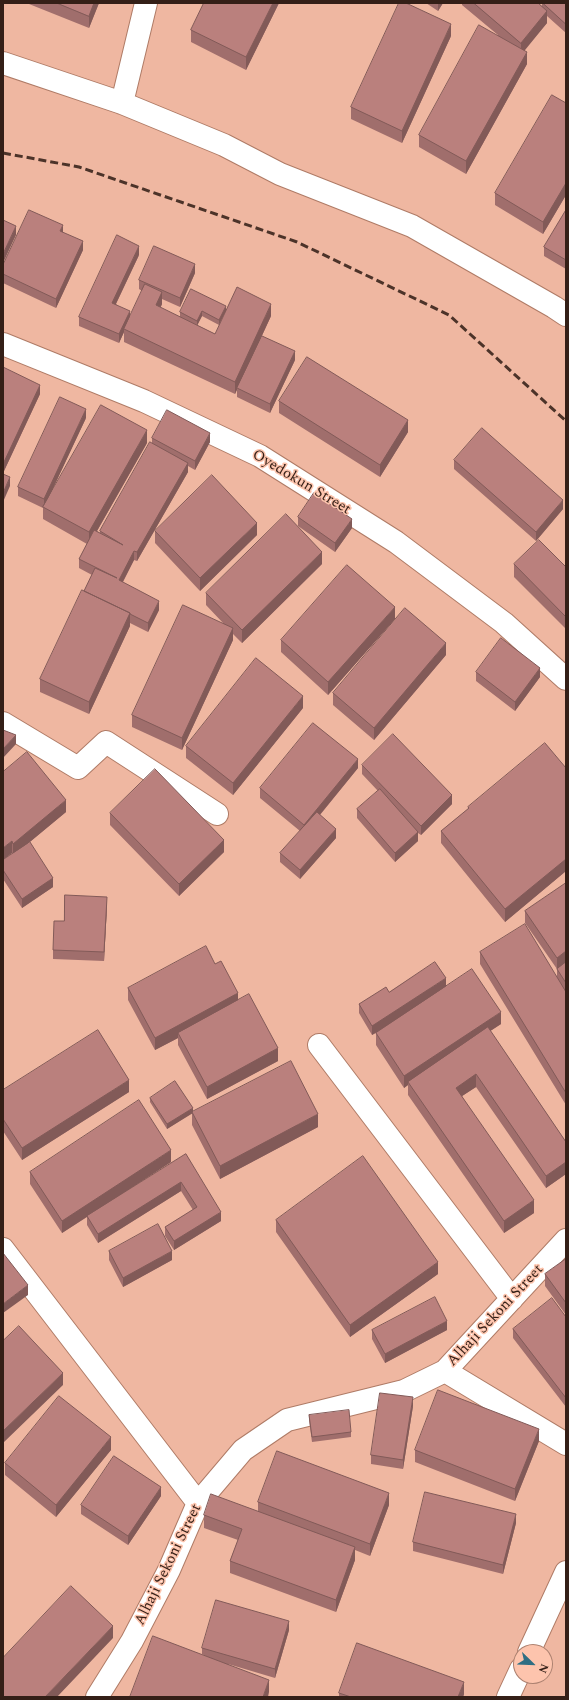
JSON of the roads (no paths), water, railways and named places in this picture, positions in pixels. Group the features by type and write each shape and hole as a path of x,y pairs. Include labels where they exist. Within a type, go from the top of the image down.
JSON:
{"street":[{"path":"122,103 146,3"},
{"path":"3,64 122,103 224,145 280,174 412,226 554,306 566,315"},
{"name":"Oyedokun Street","path":"3,344 144,401 260,456 396,542 504,623 566,679"},
{"path":"3,723 78,768 106,742 217,814"},
{"path":"319,1045 512,1299"},
{"name":"Alhaji Sekoni Street","path":"97,1697 135,1635 168,1570 198,1503 243,1450 287,1420 404,1391 445,1371 566,1240"},
{"path":"3,1249 198,1503"},
{"path":"445,1371 566,1444"},
{"path":"533,1644 566,1572"},
{"path":"508,1697 514,1684"}],"railway":[{"path":"3,153 79,167 297,242 449,315 566,421"}]}
